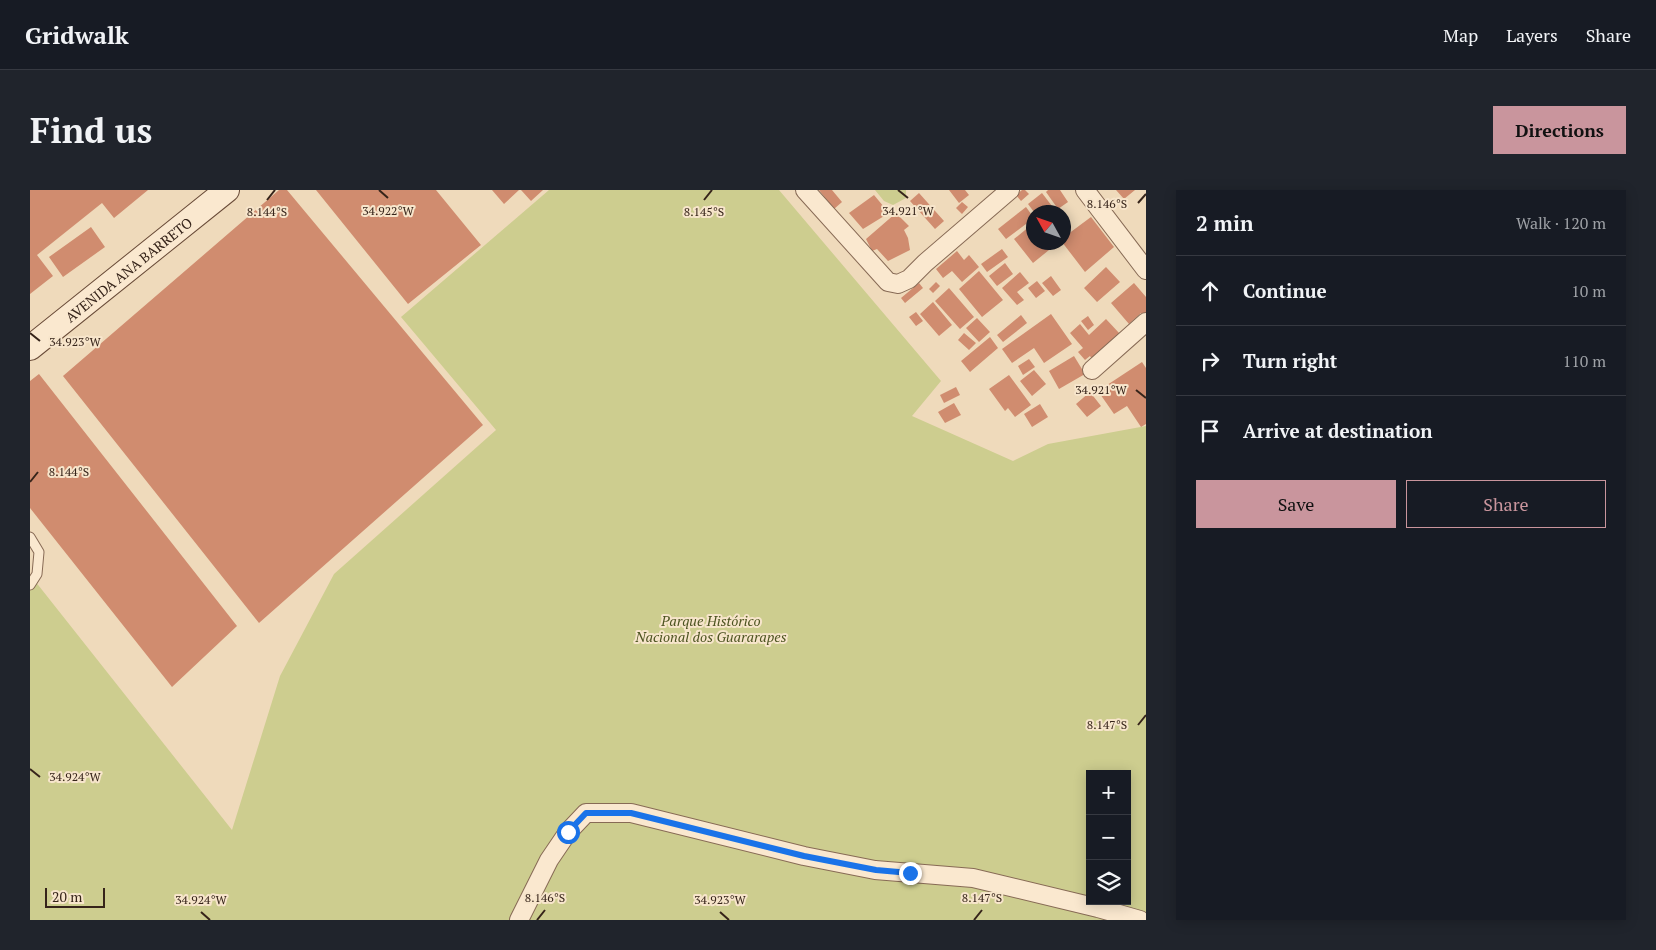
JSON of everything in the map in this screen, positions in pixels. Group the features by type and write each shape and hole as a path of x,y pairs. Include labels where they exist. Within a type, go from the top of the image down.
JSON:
{"street":[{"name":"AVENIDA ANA BARRETO","path":"30,348 227,190"},
{"path":"805,190 888,282 898,284 909,279 1010,190"},
{"path":"1085,190 1146,270"},
{"path":"1092,370 1146,322"},
{"path":"519,920 549,860 568,832 586,813 631,813 804,856 876,870 973,878 1140,920"}],"lane":[{"path":"30,537 39,552 37,574 30,585"}],"green space":[{"name":"Parque Histórico Nacional dos Guararapes","path":"549,190 779,190 941,381 912,416 1013,461 1048,444 1146,426 1146,920 30,920 30,587 35,581 232,830 280,676 334,574 496,430 401,317"},
{"path":"875,190 906,190 906,198 893,205 884,201"}],"building":[{"path":"30,190 148,190 114,218 102,203 37,255 53,276 30,294"},
{"path":"279,190 287,190 483,425 259,623 63,376"},
{"path":"316,190 436,190 481,245 408,304"},
{"path":"492,190 519,190 504,204"},
{"path":"521,190 543,190 531,201"},
{"path":"819,190 832,190 842,202 834,209"},
{"path":"949,190 965,190 969,195 959,203"},
{"path":"1022,190 1029,194 1021,201 1016,195"},
{"path":"1048,190 1060,190 1068,202 1064,205 1055,205 1046,192"},
{"path":"1116,190 1135,190 1124,199"},
{"path":"919,193 944,221 935,229 910,201"},
{"path":"1042,193 1051,205 1029,205"},
{"path":"874,195 889,213 863,229 849,213"},
{"path":"962,202 968,207 962,214 956,208"},
{"path":"1026,207 1026,224 1006,239 998,229"},
{"path":"896,213 909,226 904,230 908,238 910,250 888,261 877,249 872,251 866,239"},
{"path":"1091,217 1114,247 1085,272 1068,250 1071,250 1071,232"},
{"path":"91,227 105,247 63,277 49,257"},
{"path":"1026,229 1026,250 1049,250 1033,263 1014,239"},
{"path":"1002,249 1008,257 987,272 981,264"},
{"path":"957,251 964,260 969,255 979,267 962,282 952,271 943,278 936,269"},
{"path":"1005,263 1013,274 997,286 989,276"},
{"path":"1106,267 1120,282 1097,302 1084,288"},
{"path":"979,271 1003,300 982,317 959,289"},
{"path":"1020,272 1029,283 1017,292 1024,300 1017,305 1002,288"},
{"path":"1051,276 1061,290 1053,296 1042,283"},
{"path":"1037,281 1045,291 1036,298 1028,288"},
{"path":"936,282 940,286 933,293 929,289"},
{"path":"919,283 923,288 905,303 901,298"},
{"path":"1134,283 1146,297 1146,314 1144,316 1141,313 1129,324 1111,303"},
{"path":"949,288 974,317 960,329 935,301"},
{"path":"933,302 952,325 939,336 920,314"},
{"path":"916,312 923,321 916,326 909,317"},
{"path":"1051,314 1072,344 1044,363 1034,348 1012,363 1002,349"},
{"path":"1021,315 1027,323 1003,342 997,335"},
{"path":"1088,316 1094,325 1088,330 1081,321"},
{"path":"977,318 990,332 979,342 966,328"},
{"path":"1106,319 1120,334 1092,359 1090,356 1085,360 1078,352 1083,348 1070,333 1080,324 1089,335"},
{"path":"964,333 976,343 969,350 958,340"},
{"path":"990,337 998,348 970,372 961,361"},
{"path":"1074,356 1085,374 1059,389 1049,371"},
{"path":"1029,359 1035,367 1023,375 1018,366"},
{"path":"1142,362 1146,368 1146,424 1141,427 1127,406 1114,414 1098,391"},
{"path":"1034,370 1046,384 1032,396 1020,381"},
{"path":"39,374 237,626 172,687 30,508 30,381"},
{"path":"1009,375 1031,405 1015,417 1008,408 1005,411 989,389"},
{"path":"956,387 960,395 944,403 940,395"},
{"path":"1090,392 1101,406 1087,417 1076,404"},
{"path":"954,403 961,415 945,423 938,412"},
{"path":"1040,404 1048,417 1032,427 1024,414"}],"route":[{"path":"568,832 586,813 631,813 804,856 876,870 910,873"}]}
